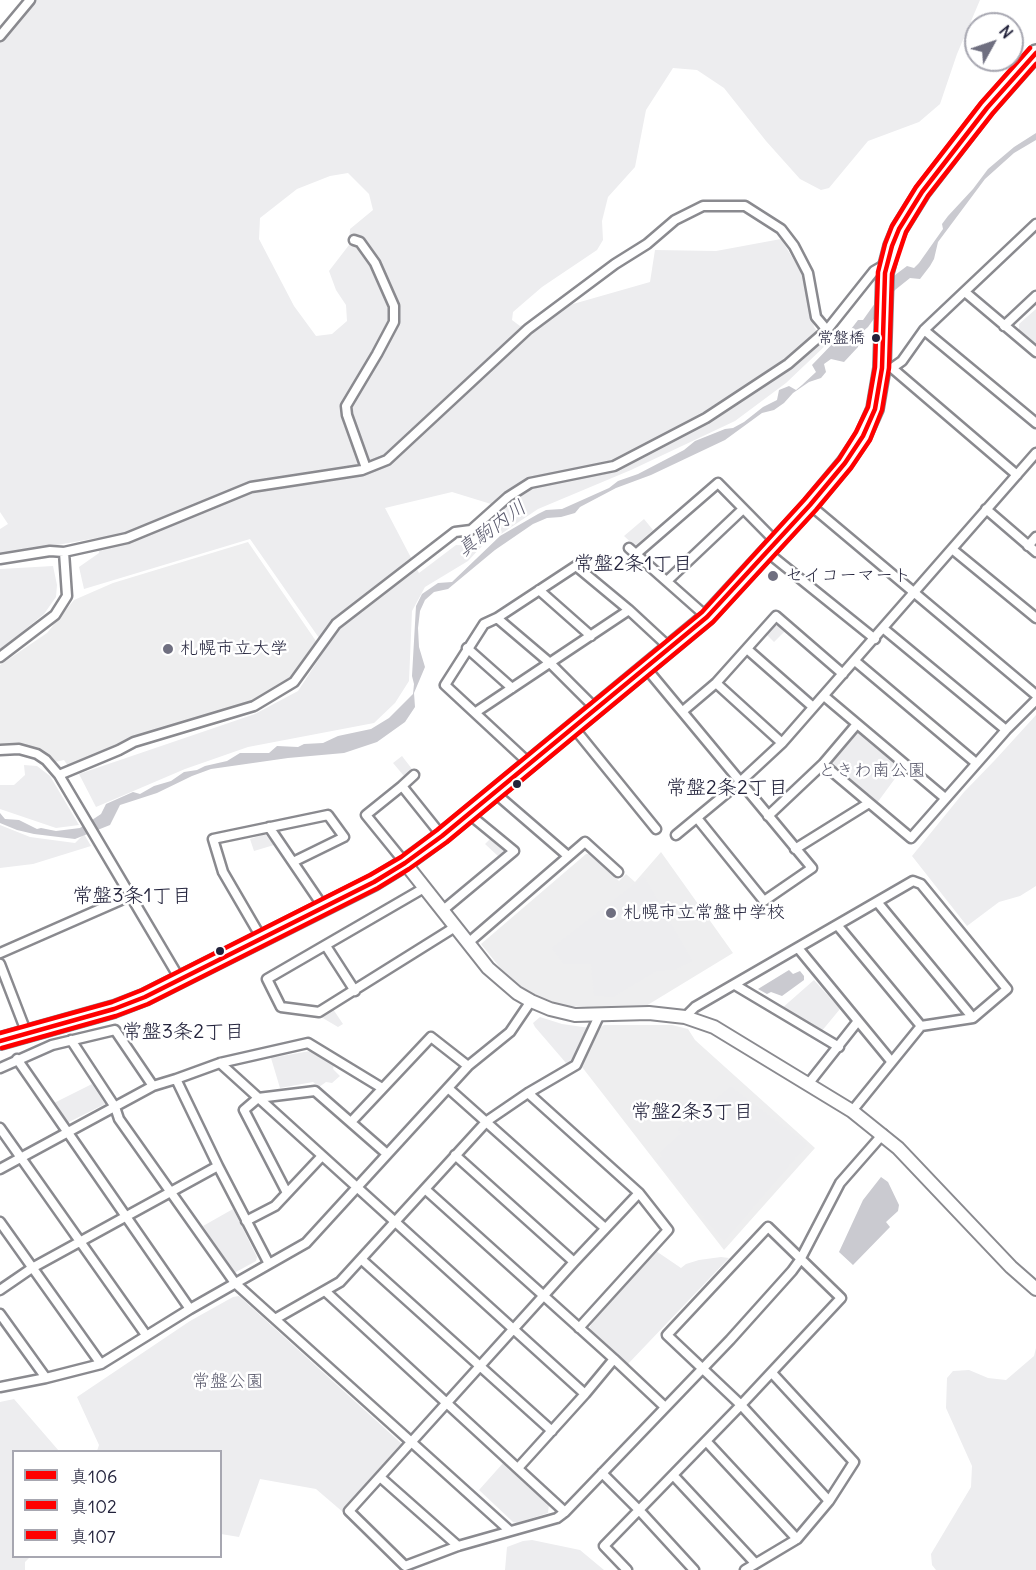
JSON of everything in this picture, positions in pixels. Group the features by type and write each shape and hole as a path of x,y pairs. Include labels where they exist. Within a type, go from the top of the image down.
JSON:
{"highway":[{"path":"0,1041 114,1009 181,981 374,882 442,836 707,617 810,505 845,463 863,436 887,368 883,321 886,268 899,229 922,192 987,108 1036,53"}],"street":[{"path":"0,36 30,0"},
{"path":"0,559 51,551 64,552 127,538 251,488 366,468 387,460 528,329 615,264 647,244 675,220 703,206 745,206 781,229 794,246 808,273 816,317 827,330"},
{"path":"1017,475 887,368 902,361 924,330 1036,224"},
{"path":"354,240 360,242 375,263 394,306 394,322 346,406 347,415 366,468"},
{"path":"59,775 134,742 254,706 294,682 336,624 455,532 471,530 508,497 530,483 614,466 706,418 788,364 827,330 874,271 886,268"},
{"path":"965,292 1036,352"},
{"path":"1004,326 1036,296"},
{"path":"924,330 1036,423"},
{"path":"676,835 740,782 782,743 1036,453"},
{"path":"707,617 633,551 718,483 743,508 772,547 874,639"},
{"path":"810,505 1036,697 911,838 823,764"},
{"path":"667,581 743,508"},
{"path":"986,509 1036,552"},
{"path":"1028,546 1036,537"},
{"path":"952,549 1036,618"},
{"path":"0,657 55,615 67,596 64,552"},
{"path":"530,764 445,685 484,624 497,618 576,566 670,648"},
{"path":"539,590 591,636"},
{"path":"476,712 629,610"},
{"path":"683,711 716,683 776,616 843,674"},
{"path":"497,618 549,663 596,710"},
{"path":"884,629 1006,730"},
{"path":"467,648 512,688"},
{"path":"747,649 813,707"},
{"path":"855,661 976,763"},
{"path":"646,668 812,868 764,901 697,818"},
{"path":"716,683 782,743"},
{"path":"824,696 945,798"},
{"path":"768,816 823,764 857,724"},
{"path":"574,728 656,829"},
{"path":"0,750 19,749 38,754 59,775 181,981"},
{"path":"414,775 366,815 495,974 531,1001 550,1009 575,1015 649,1014 685,1017 714,1027 809,1083 882,1134 1011,1267 1036,1289"},
{"path":"402,786 442,836"},
{"path":"495,793 568,856"},
{"path":"795,849 869,803"},
{"path":"442,911 514,851 469,814"},
{"path":"262,939 223,872 213,838 328,815 344,837 293,862"},
{"path":"269,827 324,908"},
{"path":"468,943 585,842 618,872"},
{"path":"685,1017 694,1007 913,881 921,884 1007,989 973,1018 921,1026 852,1111"},
{"path":"424,888 267,979 281,1007 319,1012 455,927"},
{"path":"0,953 130,896"},
{"path":"878,903 973,1018"},
{"path":"838,926 921,1026"},
{"path":"326,946 355,991"},
{"path":"798,948 891,1061"},
{"path":"0,964 27,1034"},
{"path":"735,985 839,1047"},
{"path":"0,1387 101,1364 190,1308 306,1243 468,1066 510,1032 531,1001"},
{"path":"275,1319 340,1282 487,1121 528,1093 576,1065 599,1016"},
{"path":"809,1083 858,1021"},
{"path":"0,1068 52,1045 115,1030 153,1086"},
{"path":"351,1122 431,1037 468,1066"},
{"path":"71,1040 116,1107 119,1119 235,1283 510,1531"},
{"path":"0,1169 153,1086 220,1064 308,1043 382,1088"},
{"path":"17,1059 190,1308"},
{"path":"220,1064 585,1394"},
{"path":"176,1079 269,1264"},
{"path":"448,1088 605,1228"},
{"path":"287,1193 244,1110 258,1098 315,1091 387,1154"},
{"path":"528,1093 639,1193 668,1230 579,1328"},
{"path":"0,1128 146,1335"},
{"path":"639,1193 543,1295 349,1511 407,1568 458,1546 557,1518 565,1512 703,1368 800,1260 840,1183 882,1134"},
{"path":"455,1155 574,1262"},
{"path":"246,1221 275,1206 321,1156"},
{"path":"0,1290 32,1268 79,1241 218,1166"},
{"path":"424,1189 665,1407"},
{"path":"0,1222 101,1364"},
{"path":"627,1570 604,1545 639,1510 741,1405 772,1373 842,1298 768,1227 668,1335 741,1405 829,1501"},
{"path":"361,1258 552,1431"},
{"path":"325,1291 565,1512"},
{"path":"0,1314 46,1378"},
{"path":"518,1468 614,1359"},
{"path":"745,1570 797,1539 829,1501 854,1462 772,1373"},
{"path":"706,1441 797,1539"},
{"path":"602,1473 694,1570"},
{"path":"673,1475 755,1563"},
{"path":"380,1477 458,1546"}],"shaded area":[{"path":"1036,133 1036,140 1014,153 985,179 938,242 934,259 920,279 910,278 895,290 868,327 860,334 858,347 844,362 831,359 824,364 826,372 821,378 809,382 774,410 762,413 725,440 651,475 616,488 580,507 575,513 547,518 533,524 495,550 448,589 434,592 425,600 420,611 418,628 419,647 425,667 414,693 415,707 405,722 377,742 344,753 211,769 157,793 120,805 110,825 75,839 34,834 0,823 0,813 5,819 19,820 37,829 56,831 80,828 101,814 106,804 133,792 140,794 154,786 171,781 184,772 227,761 240,753 269,753 277,746 298,747 304,744 323,743 338,736 371,729 389,718 413,694 416,606 422,594 438,583 452,582 500,536 538,514 546,510 562,509 609,488 618,481 638,474 684,450 695,441 733,428 777,400 779,390 789,386 796,390 816,372 812,365 839,337 845,337 858,320 863,320 895,275 907,266 914,268 919,263 943,229 942,224 988,169 1014,147"},
{"name":"札幌市立大学","path":"248,542 318,644 289,680 253,702 68,766 64,760 55,762 40,749 0,746 0,665 47,633 74,600 113,583"},
{"name":"札幌市立常盤中学校","path":"661,852 733,953 641,1009 556,1005 527,992 506,975 481,944 586,854 592,854 619,881 626,874 635,882"},
{"path":"789,970 793,974 800,971 804,980 782,996 771,992 767,994 758,989"},
{"path":"604,1025 672,1025 688,1029 695,1040 815,1148 724,1250 582,1067 582,1063"},
{"path":"881,1177 888,1182 899,1205 898,1211 886,1222 890,1227 853,1265 839,1252 863,1200"}],"green space":[{"path":"32,0 980,0 975,12 964,12 964,38 940,104 919,122 868,141 829,188 821,190 800,179 724,88 697,70 673,68 646,110 635,167 608,197 602,221 603,240 597,250 542,287 513,312 512,320 520,326 566,306 650,282 655,250 716,251 781,239 803,275 814,327 826,345 786,383 735,421 631,470 538,509 501,534 491,504 452,492 385,508 419,573 456,545 482,546 468,561 425,587 412,611 409,681 395,703 374,723 248,747 185,769 96,807 79,774 255,714 298,691 326,648 250,539 84,589 79,567 99,553 97,538 0,555 0,529 8,524 0,512 0,41 8,36 14,21","holes":["348,173 369,194 373,210 350,229 349,245 329,271 336,290 346,305 347,321 332,334 316,336 294,306 259,239 260,218 297,189 330,176"]},
{"path":"1036,309 1036,345 1019,331 1019,324"},
{"path":"644,519 653,530 635,546 624,536"},
{"path":"53,566 57,585 56,597 44,614 0,650 0,569"},
{"path":"773,626 779,626 785,631 774,642 766,634"},
{"path":"1036,715 1036,886 1020,896 999,902 967,926 912,856 964,792"},
{"name":"ときわ南公園","path":"858,732 902,769 877,803 829,763"},
{"path":"402,756 412,769 404,776 393,763"},
{"path":"24,765 37,766 50,776 79,825 56,828 0,809 0,785 14,785 25,775"},
{"path":"0,825 30,837 75,843 84,834 91,846 33,864 0,868"},
{"path":"265,834 274,845 254,851 250,839"},
{"path":"492,837 504,848 504,853 499,857 485,844"},
{"path":"644,877 692,961 675,970 656,971 613,997 594,996 591,964 564,964 552,948"},
{"path":"814,980 840,1009 821,1032 781,1009"},
{"path":"333,1009 343,1024 338,1027 321,1017"},
{"path":"540,1017 562,1024 590,1028 571,1063 566,1063 535,1027 533,1023"},
{"path":"310,1051 334,1065 333,1069 340,1076 332,1083 326,1082 319,1087 313,1082 280,1088 271,1058"},
{"path":"92,1084 105,1104 67,1123 54,1103"},
{"path":"731,1087 807,1144 724,1241 657,1161 662,1157 660,1153 681,1134 678,1129"},
{"path":"233,1209 257,1257 256,1261 236,1272 233,1272 203,1226"},
{"path":"656,1251 681,1268 699,1260 729,1258 627,1365 589,1329"},
{"name":"常盤公園","path":"239,1296 403,1445 344,1513 316,1489 260,1479 239,1537 222,1534 222,1450 97,1450 99,1445 77,1397 190,1321 233,1297"},
{"path":"1036,1348 1036,1570 936,1570 932,1565 931,1554 971,1487 972,1466 946,1408 947,1378 953,1371 969,1370 988,1378 1006,1380 1034,1356"},
{"path":"14,1399 58,1450 12,1450 12,1558 29,1558 25,1562 25,1570 0,1570 0,1402"},
{"path":"504,1462 549,1504 548,1513 517,1523 513,1522 479,1490"},
{"path":"532,1540 580,1550 604,1570 505,1570 507,1547"}],"transit line":[{"name":"真107","path":"0,1033 112,1002 142,990 370,875 401,857 702,612 804,500 839,459 856,432 868,407 875,367 878,272 892,226 916,187 981,103 1030,48"},
{"name":"真106","path":"0,1041 114,1009 145,997 374,882 442,836 707,617 810,505 845,463 863,436 875,409 882,368 885,273 899,229 922,192 987,108 1036,53"},
{"name":"真102","path":"2,1048 116,1016 148,1004 378,888 447,842 713,622 816,510 851,468 870,440 882,410 889,368 892,274 906,232 928,196 993,113 1036,64"}],"place":[{"name":"常盤橋","path":"876,338"},
{"name":"セイコーマート","path":"773,576"},
{"name":"札幌市立大学","path":"168,649"},
{"name":"札幌市立常盤中学校","path":"611,913"}],"district":[{"name":"常盤2条1丁目","path":"633,564"},
{"name":"常盤2条2丁目","path":"727,788"},
{"name":"常盤3条1丁目","path":"132,896"},
{"name":"常盤3条2丁目","path":"183,1032"},
{"name":"常盤2条3丁目","path":"692,1112"}],"water label":[{"name":"真駒内川","path":"492,529"}]}
